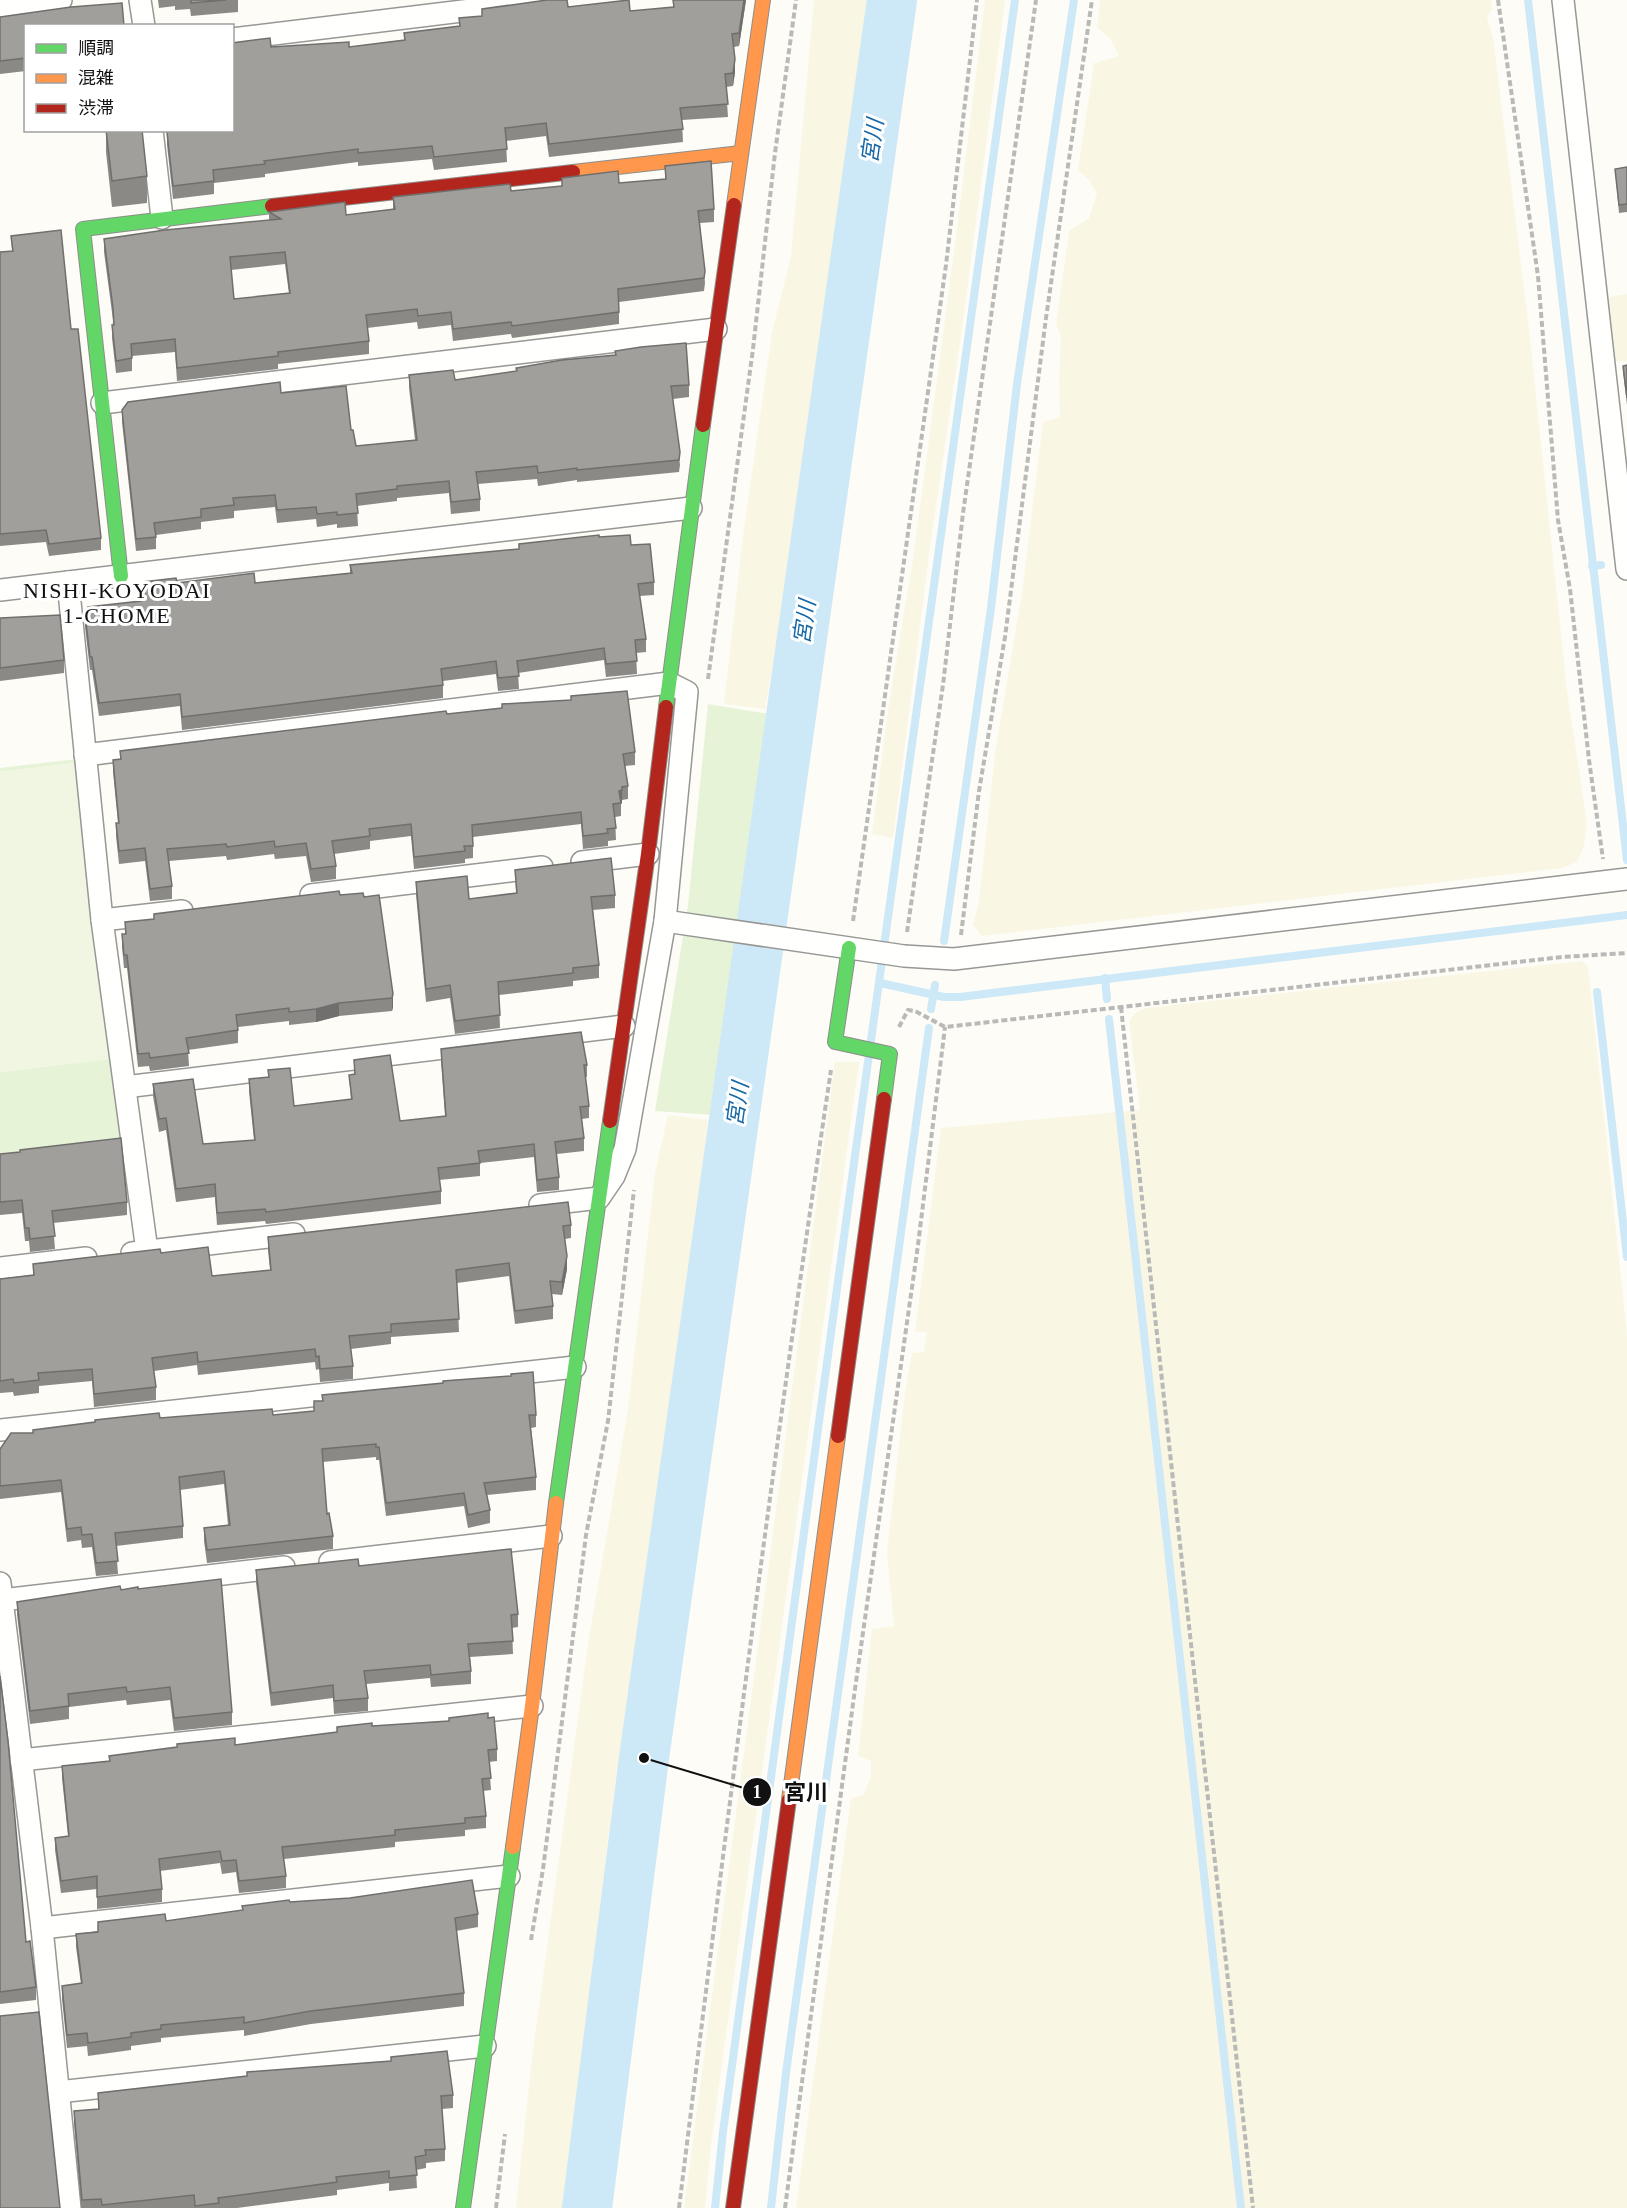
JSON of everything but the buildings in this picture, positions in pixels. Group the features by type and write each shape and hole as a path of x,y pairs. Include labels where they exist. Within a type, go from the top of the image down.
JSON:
{"street":[{"path":"0,9 61,0"},
{"path":"140,0 144,24"},
{"path":"234,39 553,0"},
{"path":"463,2208 532,1706 575,1367 648,854 691,508 763,0"},
{"path":"1563,0 1627,569"},
{"path":"152,132 162,218"},
{"path":"121,576 83,229 162,218 741,153"},
{"path":"102,403 716,329"},
{"path":"0,591 691,508"},
{"path":"68,582 102,921 147,1251"},
{"path":"86,755 669,683 687,692 673,922 625,1149 614,1176 599,1198 516,1208"},
{"path":"292,897 648,854"},
{"path":"673,922 846,948 954,959 1617,880"},
{"path":"102,921 197,909"},
{"path":"733,2208 837,1433 885,1053 835,1042 846,948"},
{"path":"125,1087 624,1026"},
{"path":"0,1268 314,1232"},
{"path":"0,1430 575,1367"},
{"path":"70,2208 58,2092 40,2012 42,1928 21,1760 6,1683 1,1592 552,1536"},
{"path":"21,1760 532,1706"},
{"path":"42,1928 509,1876"},
{"path":"58,2092 486,2046"}],"path":[{"path":"707,685 753,350 775,153 796,0"},
{"path":"846,948 943,288 977,0"},
{"path":"892,954 943,685 963,513 1036,0"},
{"path":"954,959 961,937 979,791 1005,637 1045,330 1092,0"},
{"path":"1498,0 1538,276 1558,520 1570,589 1588,748 1617,880"},
{"path":"885,1053 902,1017 908,1010 915,1011 945,1027 1562,957 1627,953"},
{"path":"1121,1007 1253,2208"},
{"path":"785,2208 918,1245 945,1027"},
{"path":"679,2208 730,1795 797,1300 835,1042"},
{"path":"530,1948 544,1858 586,1534 608,1421 634,1189"},
{"path":"496,2208 505,2125"}],"shaded area":[{"path":"814,0 868,0 795,542 765,709 724,704 744,528 772,332 791,257"},
{"path":"985,0 1005,0 961,336 930,547 893,838 872,834 888,710 913,559"},
{"path":"1100,0 1491,0 1492,9 1487,17 1493,37 1529,329 1567,691 1587,823 1584,846 1577,862 1562,868 982,936 973,925 979,901 995,753 1022,593 1043,422 1060,417 1061,337 1056,324 1069,231 1089,218 1097,193 1089,180 1078,170 1094,63 1119,56 1111,40 1097,27"},
{"path":"1627,294 1627,361 1613,361 1606,305 1609,297"},
{"path":"1581,961 1588,966 1627,1334 1627,2208 796,2208 851,1798 863,1795 871,1777 871,1761 858,1756 872,1629 894,1626 887,1552 905,1392 912,1353 924,1352 927,1332 915,1332 941,1128 1140,1110 1129,1021 1135,1013 1146,1008"},
{"path":"835,1062 859,1062 711,2145 705,2208 684,2208"},
{"path":"668,1115 708,1120 702,1181 614,1791 564,2208 516,2208 531,2066 588,1644 628,1410 655,1173"}],"green space":[{"path":"708,704 769,714 713,1115 655,1111 688,905"},
{"path":"77,759 124,1153 0,1167 0,1072 110,1059 74,763 0,772 0,768"},
{"path":"74,763 110,1059 0,1072 0,772"}],"waterway":[{"name":"宮川","path":"587,2208 644,1758 892,0"},
{"path":"715,2208 723,2132 854,1163 1015,0"},
{"path":"944,941 991,608 1017,384 1074,0"},
{"path":"1528,0 1627,860"},
{"path":"1592,566 1601,565"},
{"path":"880,983 944,997 960,997 1627,915"},
{"path":"1105,978 1107,999"},
{"path":"931,1009 935,985"},
{"path":"1597,992 1627,1257"},
{"path":"1109,1019 1241,2208"},
{"path":"771,2208 786,2073 929,1028"}],"traffic: fast":[{"path":"121,576 83,229 272,206"},
{"path":"666,707 703,425"},
{"path":"849,948 835,1042 890,1054 884,1099"},
{"path":"556,1503 610,1121"},
{"path":"463,2208 513,1847"}],"traffic: slow":[{"path":"734,205 763,0"},
{"path":"573,172 741,153"},
{"path":"789,1800 838,1436"},
{"path":"513,1847 556,1503"}],"traffic: jam":[{"path":"272,206 573,172"},
{"path":"703,425 734,205"},
{"path":"610,1121 648,854 666,707"},
{"path":"838,1436 884,1099"},
{"path":"733,2208 789,1800"}],"place":[{"name":"宮川","path":"644,1758"}],"district":[{"name":"NISHI-KOYODAI 1-CHOME","path":"117,602"}]}
